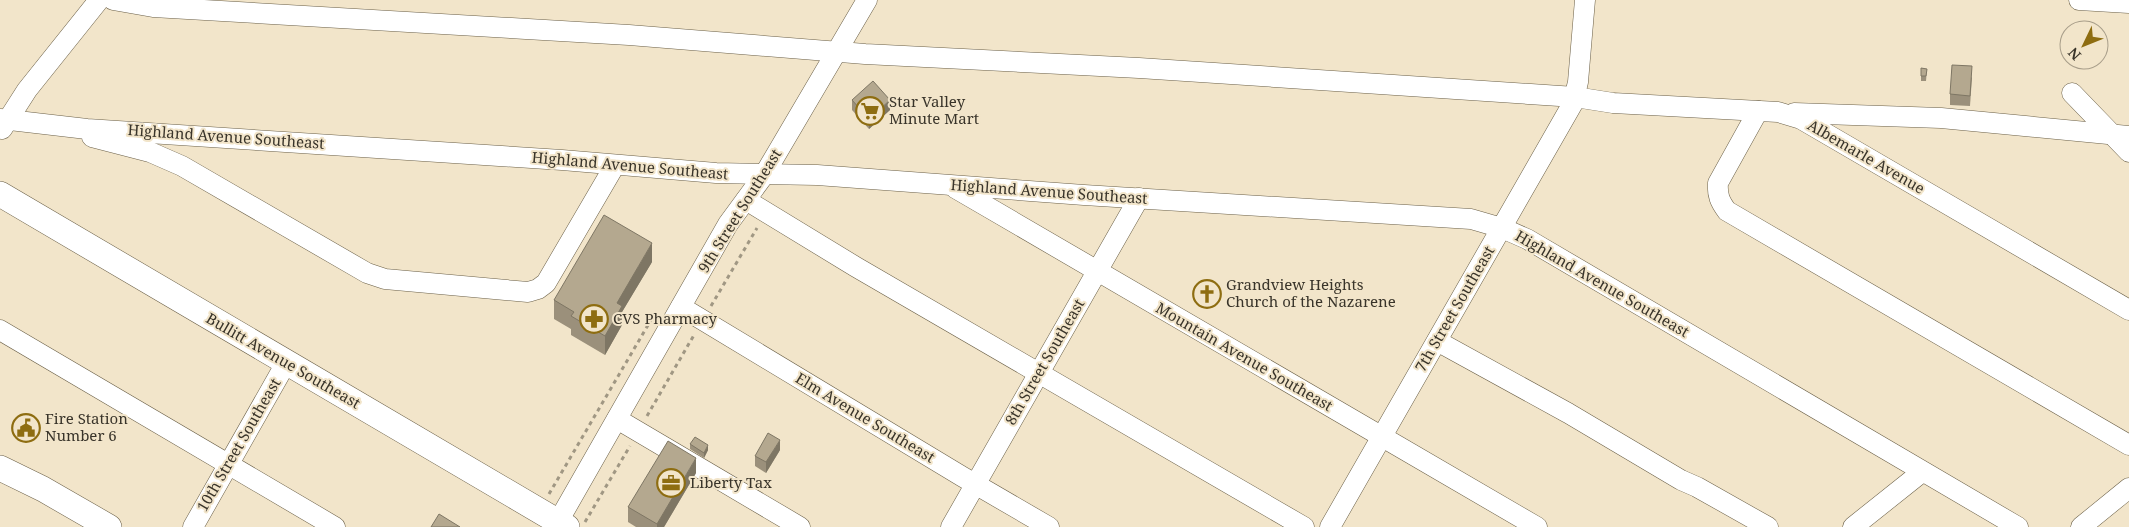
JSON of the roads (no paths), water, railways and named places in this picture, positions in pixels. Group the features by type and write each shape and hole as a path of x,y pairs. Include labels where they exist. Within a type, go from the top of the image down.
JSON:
{"main road":[{"name":"Bullitt Avenue Southeast","path":"0,194 560,525"},
{"path":"0,468 43,488 109,527"}],"street":[{"path":"2,124 99,0"},
{"name":"Albemarle Avenue","path":"113,0 153,7 296,7 866,54 1129,67 1575,97 1613,103 1786,113 2129,310"},
{"name":"9th Street Southeast","path":"560,525 617,419 728,224 764,175 868,0"},
{"name":"7th Street Southeast","path":"1330,527 1575,97 1585,0"},
{"path":"2079,0 2129,3"},
{"path":"2072,93 2120,135 2129,152"},
{"path":"1758,111 1718,183 1717,194 1727,211 2129,445"},
{"path":"1786,113 1941,118 2120,135"},
{"name":"Highland Avenue Southeast","path":"2,124 42,124 87,129 764,175 817,175 952,186 1471,219 1502,228 1527,239 2018,527"},
{"path":"42,124 150,152 182,166 367,273 385,279 528,292 538,290 546,283 615,165"},
{"name":"Mountain Avenue Southeast","path":"952,186 1536,527"},
{"name":"8th Street Southeast","path":"951,527 1140,198"},
{"path":"746,200 856,267 1304,527"},
{"name":"Elm Avenue Southeast","path":"681,307 975,485 1049,527"},
{"path":"0,330 335,527"},
{"path":"1437,341 1519,388 1568,413 1681,480 1768,527"},
{"name":"10th Street Southeast","path":"192,527 286,363"},
{"path":"617,419 800,527"},
{"path":"1853,527 1922,472"},
{"path":"2082,527 2129,488"}],"place":[{"name":"Star Valley Minute Mart","path":"870,111"},
{"name":"Grandview Heights Church of the Nazarene","path":"1207,294"},
{"name":"CVS Pharmacy","path":"594,319"},
{"name":"Fire Station Number 6","path":"26,428"},
{"name":"Liberty Tax","path":"671,483"}]}
